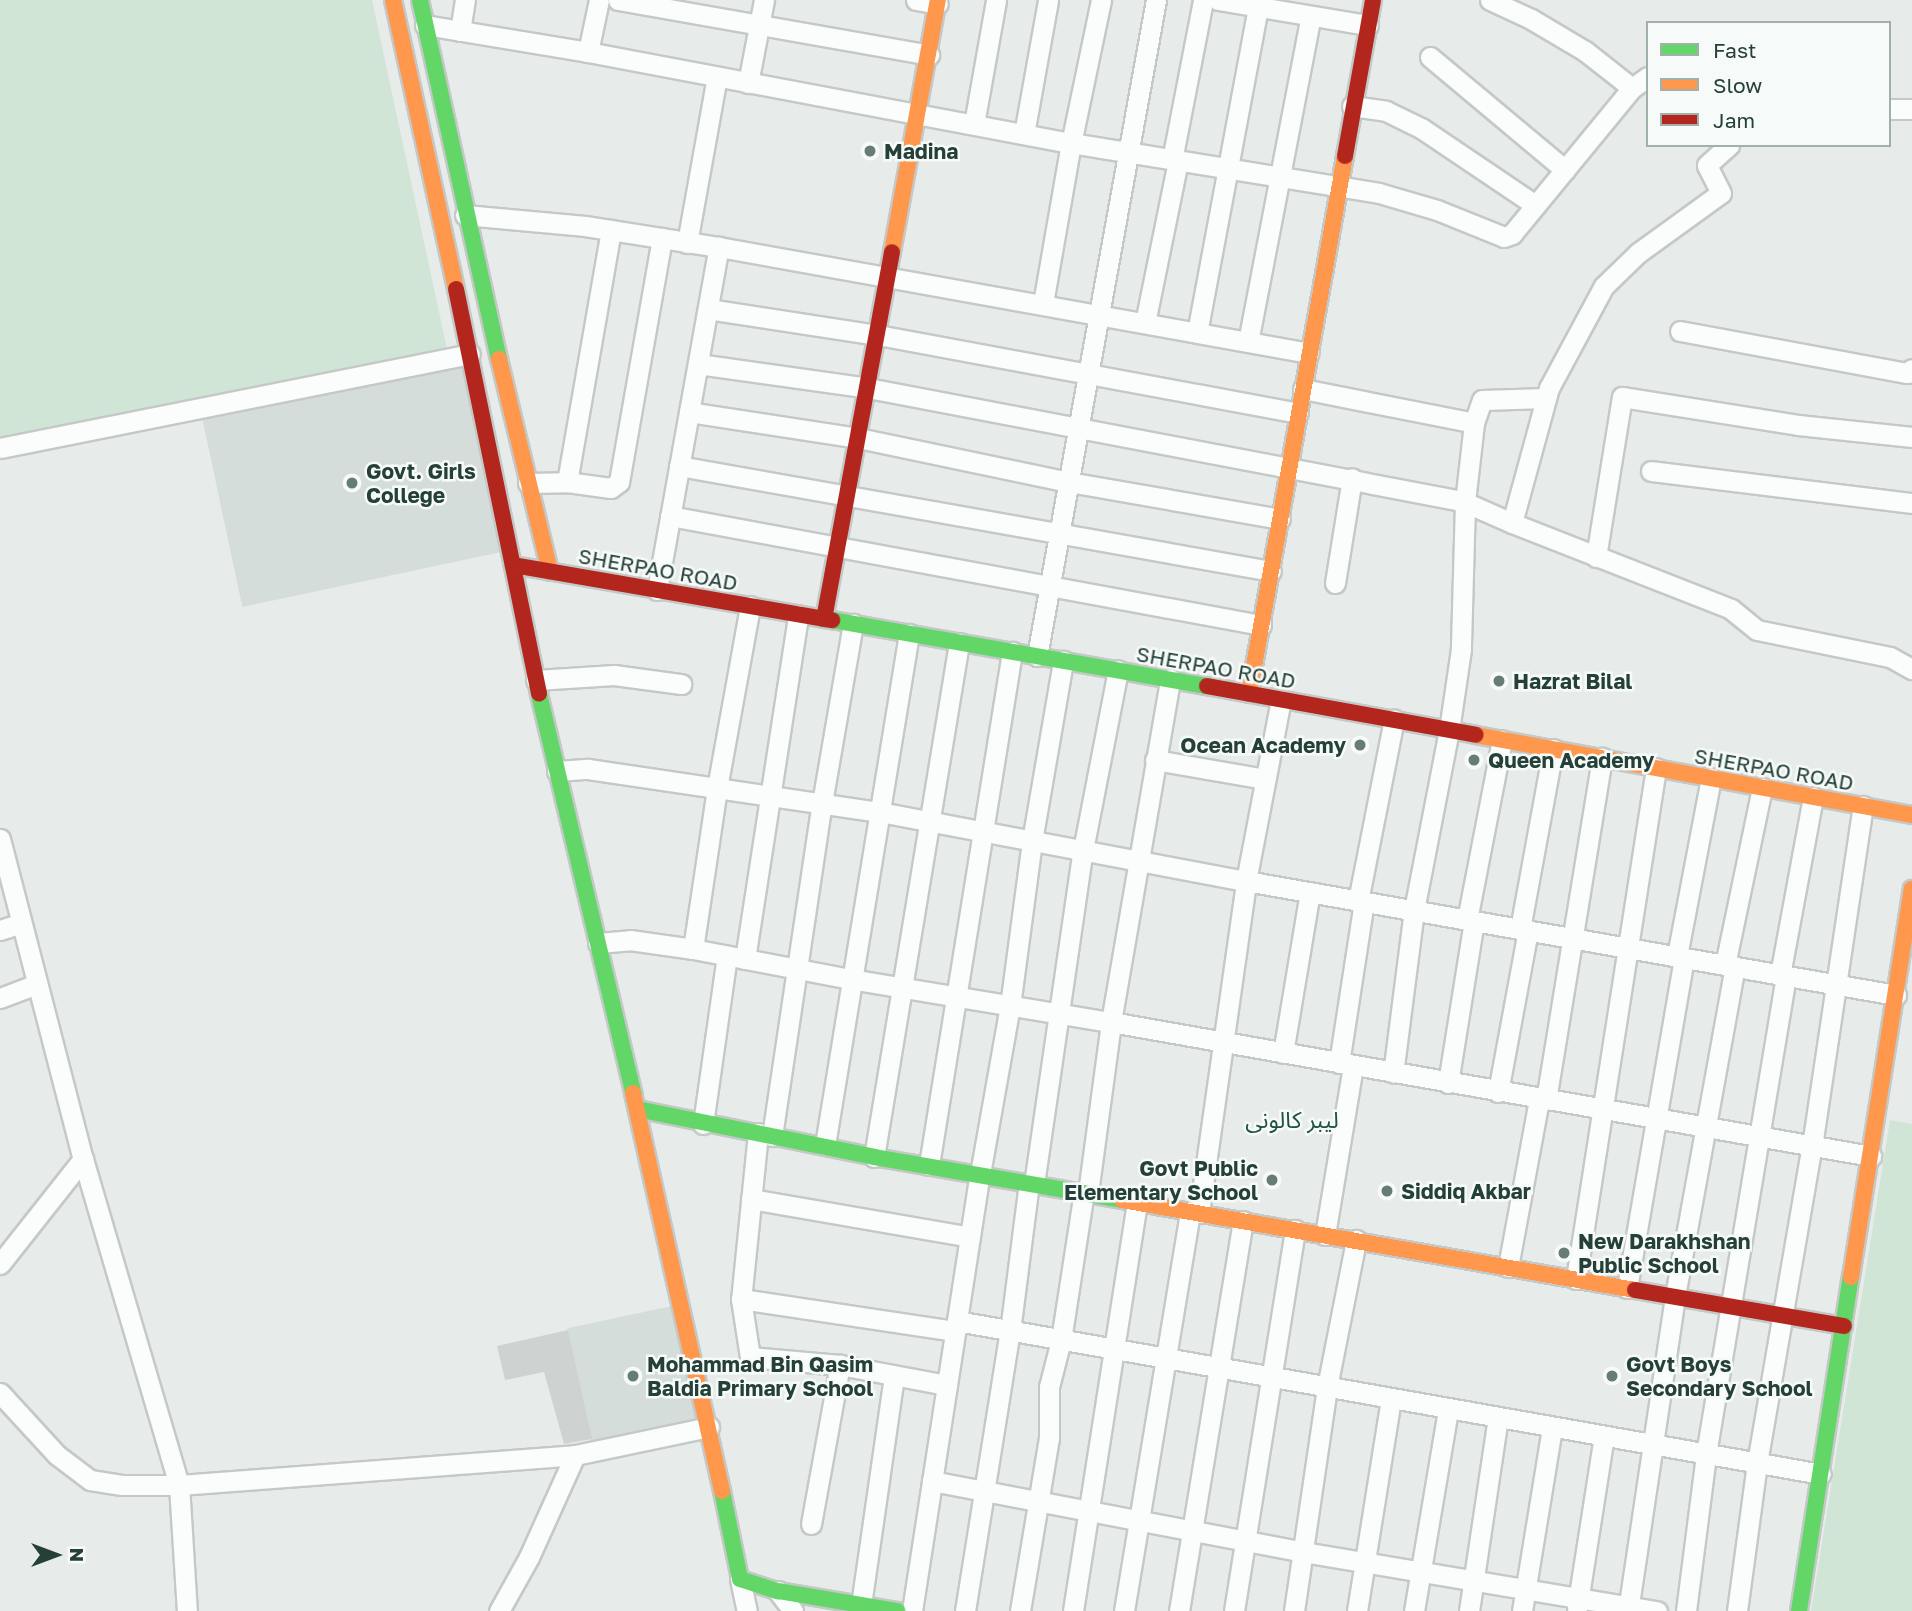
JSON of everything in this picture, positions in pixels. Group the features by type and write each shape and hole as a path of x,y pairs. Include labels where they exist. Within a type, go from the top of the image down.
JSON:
{"street":[{"path":"393,0 470,354 536,680 637,1109 709,1427 747,1611"},
{"path":"420,0 465,215 550,572"},
{"path":"460,31 465,0"},
{"path":"588,52 599,0"},
{"path":"618,0 929,54"},
{"path":"748,83 764,0"},
{"path":"824,619 938,2 916,0"},
{"path":"974,124 996,0"},
{"path":"1024,134 1048,0"},
{"path":"1043,304 1070,143 1101,0"},
{"path":"1037,656 1156,0"},
{"path":"1145,323 1203,0"},
{"path":"1218,0 1307,10 1368,25"},
{"path":"1249,694 1373,0"},
{"path":"425,25 588,52 1070,143 1390,196 1437,210 1504,237 1512,234 1640,83 1531,19 1490,0"},
{"path":"1197,333 1229,170 1255,4"},
{"path":"1248,342 1307,10"},
{"path":"1430,57 1565,170"},
{"path":"687,243 717,77"},
{"path":"1352,106 1386,111 1421,128 1535,205"},
{"path":"1891,109 1912,109"},
{"path":"1512,523 1546,398 1604,286 1638,253 1721,193 1707,165 1727,147"},
{"path":"465,215 611,230 719,247 1309,353"},
{"path":"567,482 611,230"},
{"path":"528,483 567,482 611,488 619,482 663,238"},
{"path":"656,590 719,247"},
{"path":"708,309 878,335 1298,413"},
{"path":"1680,331 1907,373 1912,369"},
{"path":"0,448 470,354"},
{"path":"698,364 868,388 1289,465 1465,502 1596,557 1731,609 1756,630 1890,657 1912,669"},
{"path":"1303,389 1474,423"},
{"path":"1596,557 1622,397 1798,425 1912,437"},
{"path":"1393,1073 1414,910 1449,730 1461,649 1465,502 1474,423 1482,400 1546,398"},
{"path":"689,412 858,438 1069,482 1280,519"},
{"path":"679,466 1270,571"},
{"path":"1651,471 1912,503"},
{"path":"1335,583 1352,478"},
{"path":"670,516 1261,625"},
{"name":"SHERPAO ROAD","path":"513,565 1170,679 1912,815"},
{"path":"694,949 717,788 750,606"},
{"path":"703,1124 768,795 798,615"},
{"path":"853,624 822,803 798,970 751,1199 741,1299 750,1357 840,1365 947,1385"},
{"path":"825,1145 850,979 909,634"},
{"path":"874,1157 959,643"},
{"path":"929,1165 1012,652"},
{"path":"912,1611 980,1174 1010,1006 1032,841 1063,661"},
{"path":"965,1611 986,1491 1083,850 1118,670"},
{"path":"536,680 614,675 681,684"},
{"path":"1020,1611 1036,1501 1049,1438 1049,1387 1061,1340 1136,860 1170,679"},
{"path":"1124,1611 1142,1521 1167,1359 1223,1042 1245,881 1281,699"},
{"path":"1325,1236 1346,1064 1361,901 1394,720"},
{"path":"1448,1083 1471,920 1502,740"},
{"path":"1499,1092 1553,749"},
{"path":"1508,1267 1575,938 1602,758"},
{"path":"1155,760 1265,779"},
{"path":"1576,1279 1656,768"},
{"path":"557,771 588,769 880,812 1245,881 1896,995"},
{"path":"1627,1288 1657,1119 1680,957 1711,778"},
{"path":"1628,1609 1655,1445 1675,1296 1706,1128 1730,966 1762,788"},
{"path":"1686,1611 1706,1454 1813,797"},
{"path":"1737,1611 1757,1463 1812,1146 1863,806"},
{"path":"0,839 3,865 21,923 83,1159 179,1485 187,1611"},
{"path":"1800,1611 1912,889"},
{"path":"1283,1053 1310,892"},
{"path":"0,930 21,923"},
{"path":"598,943 630,940 694,949 903,989 1111,1022 1871,1156"},
{"path":"0,998 36,984"},
{"path":"637,1109 874,1157 1844,1326"},
{"path":"0,1264 83,1159"},
{"path":"751,1199 970,1237"},
{"path":"1073,1611 1137,1202"},
{"path":"1179,1611 1243,1221"},
{"path":"1234,1611 1295,1230"},
{"path":"1294,1611 1328,1387 1356,1240"},
{"path":"741,1299 1010,1331 1821,1474"},
{"path":"811,1524 840,1365"},
{"path":"861,1605 894,1375"},
{"path":"0,1393 57,1455 90,1480 114,1485 179,1485 575,1455 709,1427"},
{"path":"1357,1611 1391,1399"},
{"path":"1415,1611 1448,1409"},
{"path":"1469,1611 1498,1418"},
{"path":"1522,1611 1552,1427"},
{"path":"1578,1604 1604,1436"},
{"path":"499,1611 529,1557 575,1455"},
{"path":"932,1481 1303,1552 1525,1589 1578,1604 1657,1611"},
{"path":"740,1579 778,1591 897,1611"},
{"path":"778,1591 793,1611"}],"shaded area":[{"name":"Govt. Girls College","path":"462,361 503,552 242,607 202,416"},
{"name":"Mohammad Bin Qasim Baldia Primary School","path":"672,1306 696,1420 592,1443 567,1328"}],"green space":[{"path":"0,0 372,0 447,349 0,437"},
{"path":"1890,1120 1912,1124 1912,1611 1811,1611"}],"building":[{"path":"568,1330 592,1439 564,1444 544,1372 505,1380 497,1346"}],"traffic: fast":[{"path":"420,0 499,359"},
{"path":"832,620 1207,686"},
{"path":"539,694 633,1093"},
{"path":"637,1109 874,1157 1122,1200"},
{"path":"1799,1611 1851,1277"},
{"path":"722,1491 740,1579 778,1591 897,1611"}],"traffic: slow":[{"path":"393,0 456,289"},
{"path":"892,252 938,0"},
{"path":"1249,694 1345,156"},
{"path":"499,359 550,572"},
{"path":"1476,735 1912,815"},
{"path":"1851,1277 1912,889"},
{"path":"633,1093 722,1491"},
{"path":"1122,1200 1635,1290"}],"traffic: jam":[{"path":"1345,156 1373,0"},
{"path":"824,619 892,252"},
{"path":"456,289 539,694"},
{"path":"513,565 832,620"},
{"path":"1207,686 1476,735"},
{"path":"1635,1290 1844,1326"}],"place":[{"name":"Madina","path":"870,151"},
{"name":"Govt. Girls College","path":"352,483"},
{"name":"Hazrat Bilal","path":"1499,681"},
{"name":"Ocean Academy","path":"1360,745"},
{"name":"Queen Academy","path":"1474,760"},
{"name":"Govt Public Elementary School","path":"1272,1180"},
{"name":"Siddiq Akbar","path":"1387,1191"},
{"name":"New Darakhshan Public School","path":"1564,1253"},
{"name":"Mohammad Bin Qasim Baldia Primary School","path":"633,1376"},
{"name":"Govt Boys Secondary School","path":"1612,1376"}],"district":[{"name":"لیبر کالونی","path":"1292,1119"}]}
